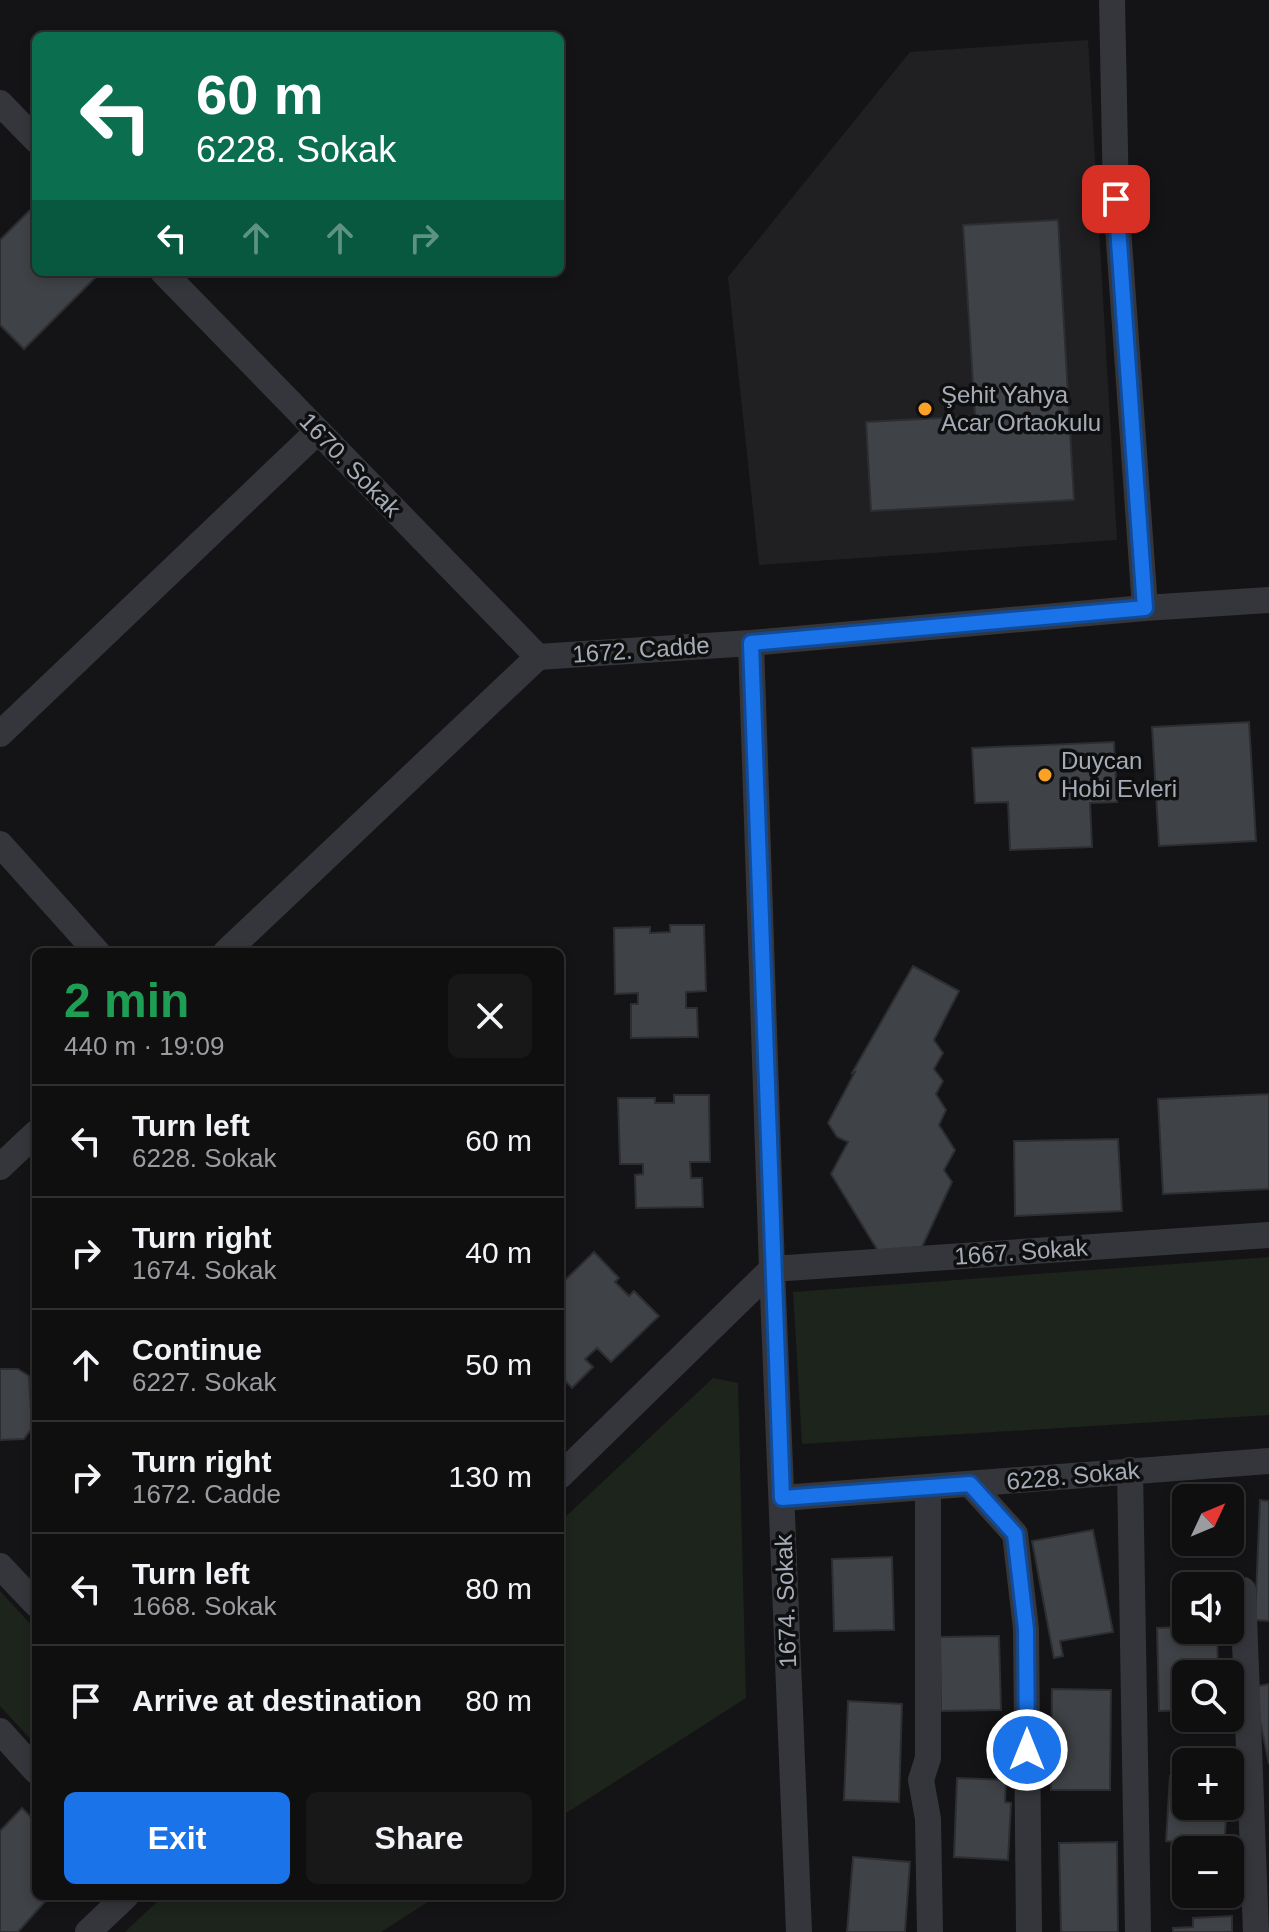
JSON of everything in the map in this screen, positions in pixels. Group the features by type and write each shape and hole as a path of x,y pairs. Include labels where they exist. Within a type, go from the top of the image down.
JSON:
{"street":[{"path":"1112,0 1116,199 1145,608"},
{"path":"0,103 32,136"},
{"name":"1670. Sokak","path":"167,276 538,657"},
{"path":"0,734 317,432"},
{"name":"1672. Cadde","path":"230,948 538,657 751,643 1269,600"},
{"name":"1674. Sokak","path":"751,643 799,1932"},
{"path":"0,844 93,948"},
{"path":"0,1167 32,1137"},
{"name":"1667. Sokak","path":"772,1269 1269,1235"},
{"path":"564,1464 772,1269"},
{"name":"6228. Sokak","path":"782,1498 1269,1461"},
{"path":"1130,1470 1138,1932"},
{"path":"970,1484 1015,1534 1026,1629 1029,1932"},
{"path":"928,1487 928,1758 921,1780 928,1819 930,1932"},
{"path":"0,1566 32,1600"},
{"path":"1244,1616 1256,1932"},
{"path":"0,1731 32,1767"},
{"path":"88,1932 122,1900"}],"shaded area":[{"name":"Şehit Yahya Acar Ortaokulu","path":"1088,40 1117,540 759,565 728,277 910,52"},
{"path":"1269,1257 1269,1415 802,1444 793,1292"},
{"path":"713,1378 738,1383 746,1698 564,1814 564,1518"},
{"path":"0,1591 32,1626 32,1741 0,1706"},
{"path":"159,1900 431,1900 381,1932 125,1932"}],"building":[{"path":"32,208 32,276 97,276 24,349 0,325 0,240"},
{"path":"1058,220 1074,500 871,511 866,422 975,416 963,225"},
{"path":"1249,722 1256,841 1159,846 1152,727"},
{"name":"Duycan Hobi Evleri","path":"1114,742 1117,802 1090,803 1092,847 1010,850 1008,802 975,803 972,748"},
{"path":"670,925 704,925 706,991 686,992 686,1008 697,1008 698,1037 631,1038 631,1004 638,1004 638,993 615,994 614,928 650,927 650,933 670,932"},
{"path":"913,966 959,991 934,1040 943,1053 934,1069 943,1081 936,1094 946,1110 939,1125 955,1150 944,1170 952,1182 922,1247 878,1251 831,1174 848,1142 837,1137 828,1123 855,1072 852,1073"},
{"path":"1269,1094 1269,1189 1163,1194 1158,1099"},
{"path":"674,1095 709,1095 710,1162 690,1162 691,1178 702,1178 703,1207 636,1208 635,1175 643,1174 643,1164 620,1164 618,1098 655,1098 655,1103 674,1103"},
{"path":"1118,1139 1122,1211 1015,1216 1014,1141"},
{"path":"594,1252 619,1278 615,1282 629,1296 634,1291 659,1316 611,1362 597,1348 585,1359 593,1367 572,1388 564,1379 564,1281"},
{"path":"0,1369 18,1369 29,1376 32,1428 24,1439 0,1440"},
{"path":"1260,1500 1269,1501 1269,1621 1255,1620"},
{"path":"1093,1530 1113,1632 1060,1641 1063,1656 1054,1658 1032,1541"},
{"path":"892,1557 894,1630 834,1631 832,1559"},
{"path":"1172,1627 1172,1644 1217,1644 1218,1660 1172,1660 1172,1711 1159,1711 1157,1628"},
{"path":"999,1636 1001,1710 941,1711 940,1637"},
{"path":"1269,1684 1269,1764 1253,1687"},
{"path":"1052,1689 1111,1690 1110,1790 1051,1790"},
{"path":"848,1701 902,1704 899,1802 844,1800"},
{"path":"1172,1776 1172,1820 1226,1820 1225,1836 1172,1836 1172,1842 1166,1841"},
{"path":"957,1778 1006,1780 1005,1802 1011,1803 1008,1860 954,1857"},
{"path":"22,1808 32,1818 32,1900 46,1900 18,1932 0,1932 0,1831"},
{"path":"1117,1842 1118,1932 1061,1932 1059,1843"},
{"path":"853,1857 910,1862 905,1932 847,1932"},
{"path":"1232,1916 1232,1932 1173,1932 1173,1928 1193,1927 1193,1918"}],"place":[{"name":"Şehit Yahya Acar Ortaokulu","path":"925,409"},
{"name":"Duycan Hobi Evleri","path":"1045,775"}],"route":[{"path":"1027,1750 1026,1629 1015,1534 970,1484 782,1498 751,643 1145,608 1116,199"}]}
